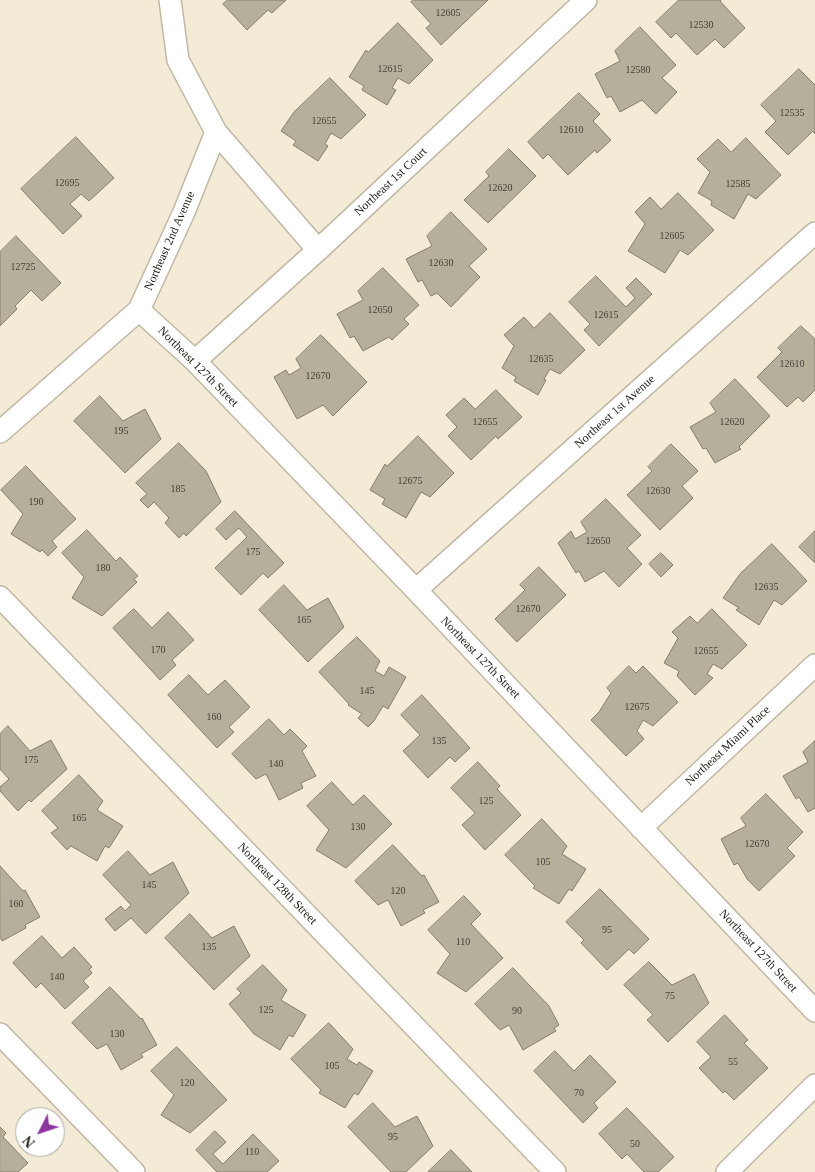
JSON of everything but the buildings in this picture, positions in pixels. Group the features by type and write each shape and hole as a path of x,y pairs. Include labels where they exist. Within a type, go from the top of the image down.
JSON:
{"street":[{"path":"170,0 178,60 216,132 318,250"},
{"name":"Northeast 1st Court","path":"195,361 318,250 586,0"},
{"name":"Northeast 2nd Avenue","path":"0,432 139,310 184,212 216,132"},
{"name":"Northeast 1st Avenue","path":"416,590 815,233"},
{"name":"Northeast 127th Street","path":"139,310 195,361 416,590 815,1011"},
{"name":"Northeast 128th Street","path":"0,597 555,1172"},
{"name":"Northeast Miami Place","path":"641,828 815,665"},
{"path":"0,1034 134,1172"},
{"path":"738,1168 815,1085"}]}
